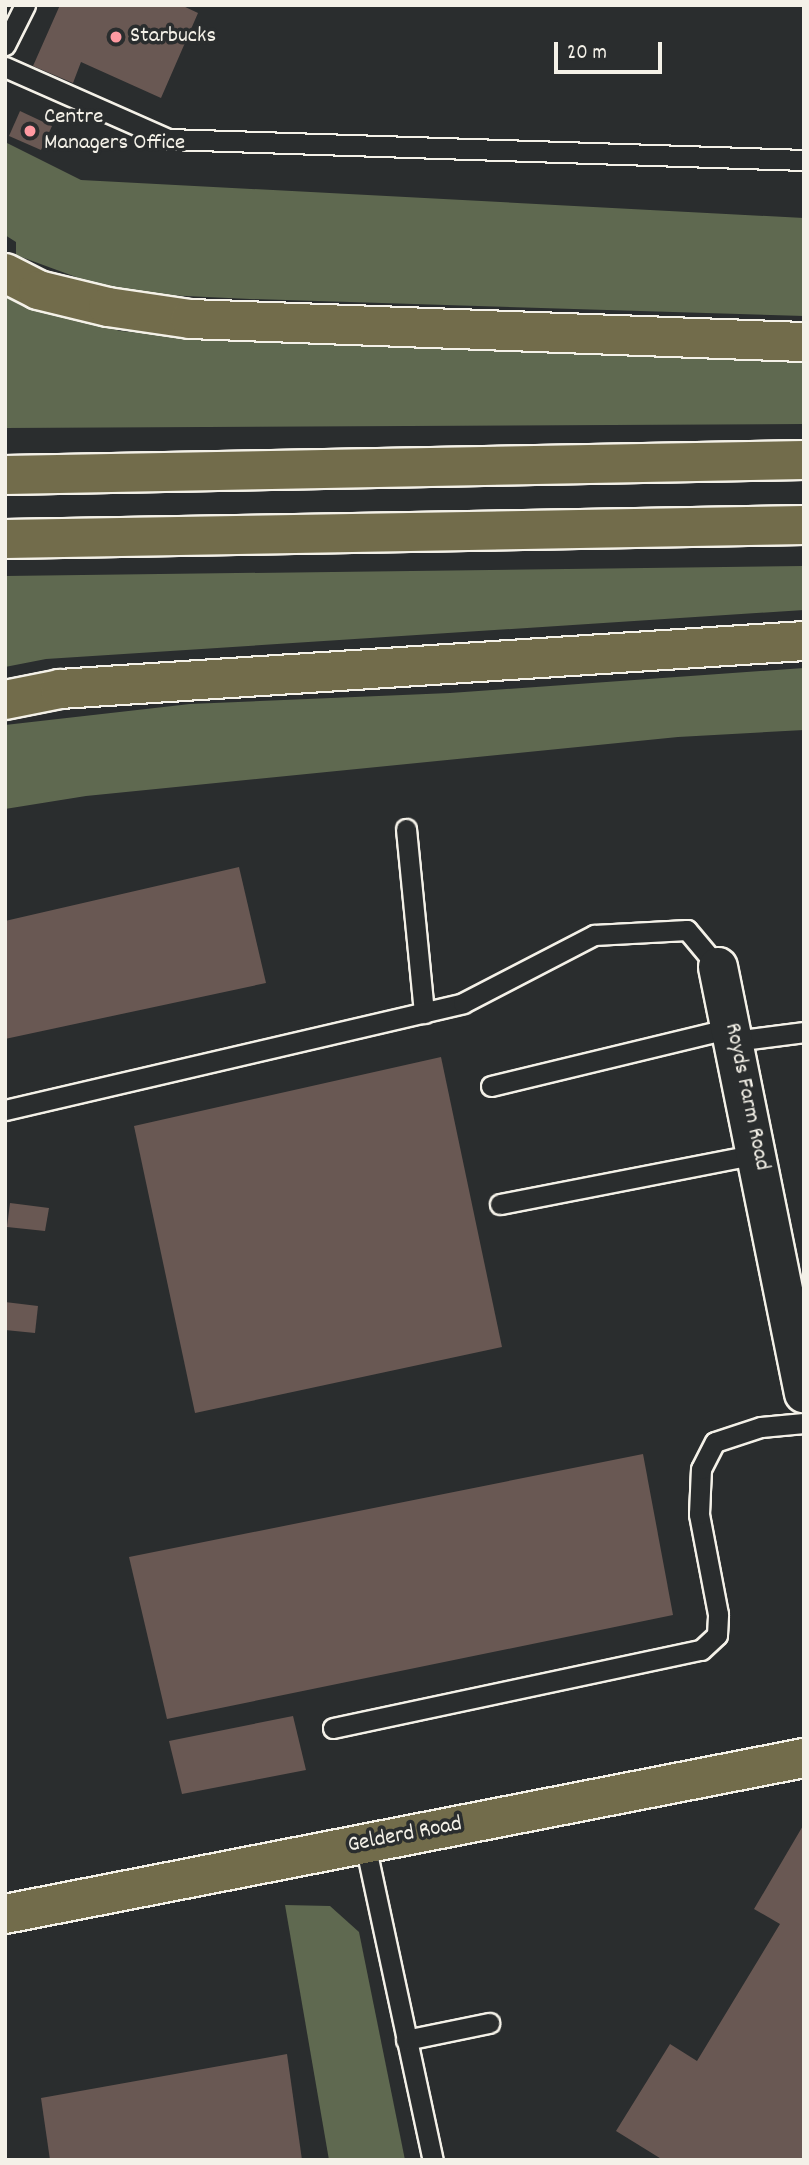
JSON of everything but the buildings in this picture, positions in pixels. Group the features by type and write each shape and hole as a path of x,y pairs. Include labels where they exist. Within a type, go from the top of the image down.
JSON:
{"main road":[{"path":"5,273 38,290 108,307 190,318 804,342"},
{"path":"5,475 804,460"},
{"path":"5,539 804,526"},
{"path":"5,700 60,689 804,641"},
{"name":"Gelderd Road","path":"5,1914 804,1758"}],"street":[{"name":"Royds Farm Road","path":"718,967 758,1154 789,1224 804,1393"}],"lane":[{"path":"5,45 25,5"},
{"path":"5,67 168,139 804,160"},
{"path":"406,829 424,1013"},
{"path":"5,1110 463,1003 594,935 687,930 718,967"},
{"path":"491,1086 733,1035 804,1032"},
{"path":"500,1204 758,1154"},
{"path":"333,1728 701,1650 717,1635 718,1614 699,1514 701,1469 715,1442 761,1427 804,1423"},
{"path":"365,1844 433,2160"},
{"path":"406,2040 489,2023"}],"green space":[{"path":"5,142 81,180 804,218 804,316 250,299 164,295 95,284 16,255 16,242 5,235"},
{"path":"5,291 28,304 120,331 220,340 804,362 804,424 5,428"},
{"path":"804,566 804,610 46,659 5,667 5,576"},
{"path":"804,668 804,730 678,737 86,796 5,809 5,725 190,704 450,693"},
{"path":"285,1905 330,1906 359,1932 405,2160 329,2160"}],"place":[{"name":"Starbucks","path":"116,37"},
{"name":"Centre Managers Office","path":"30,131"}]}
